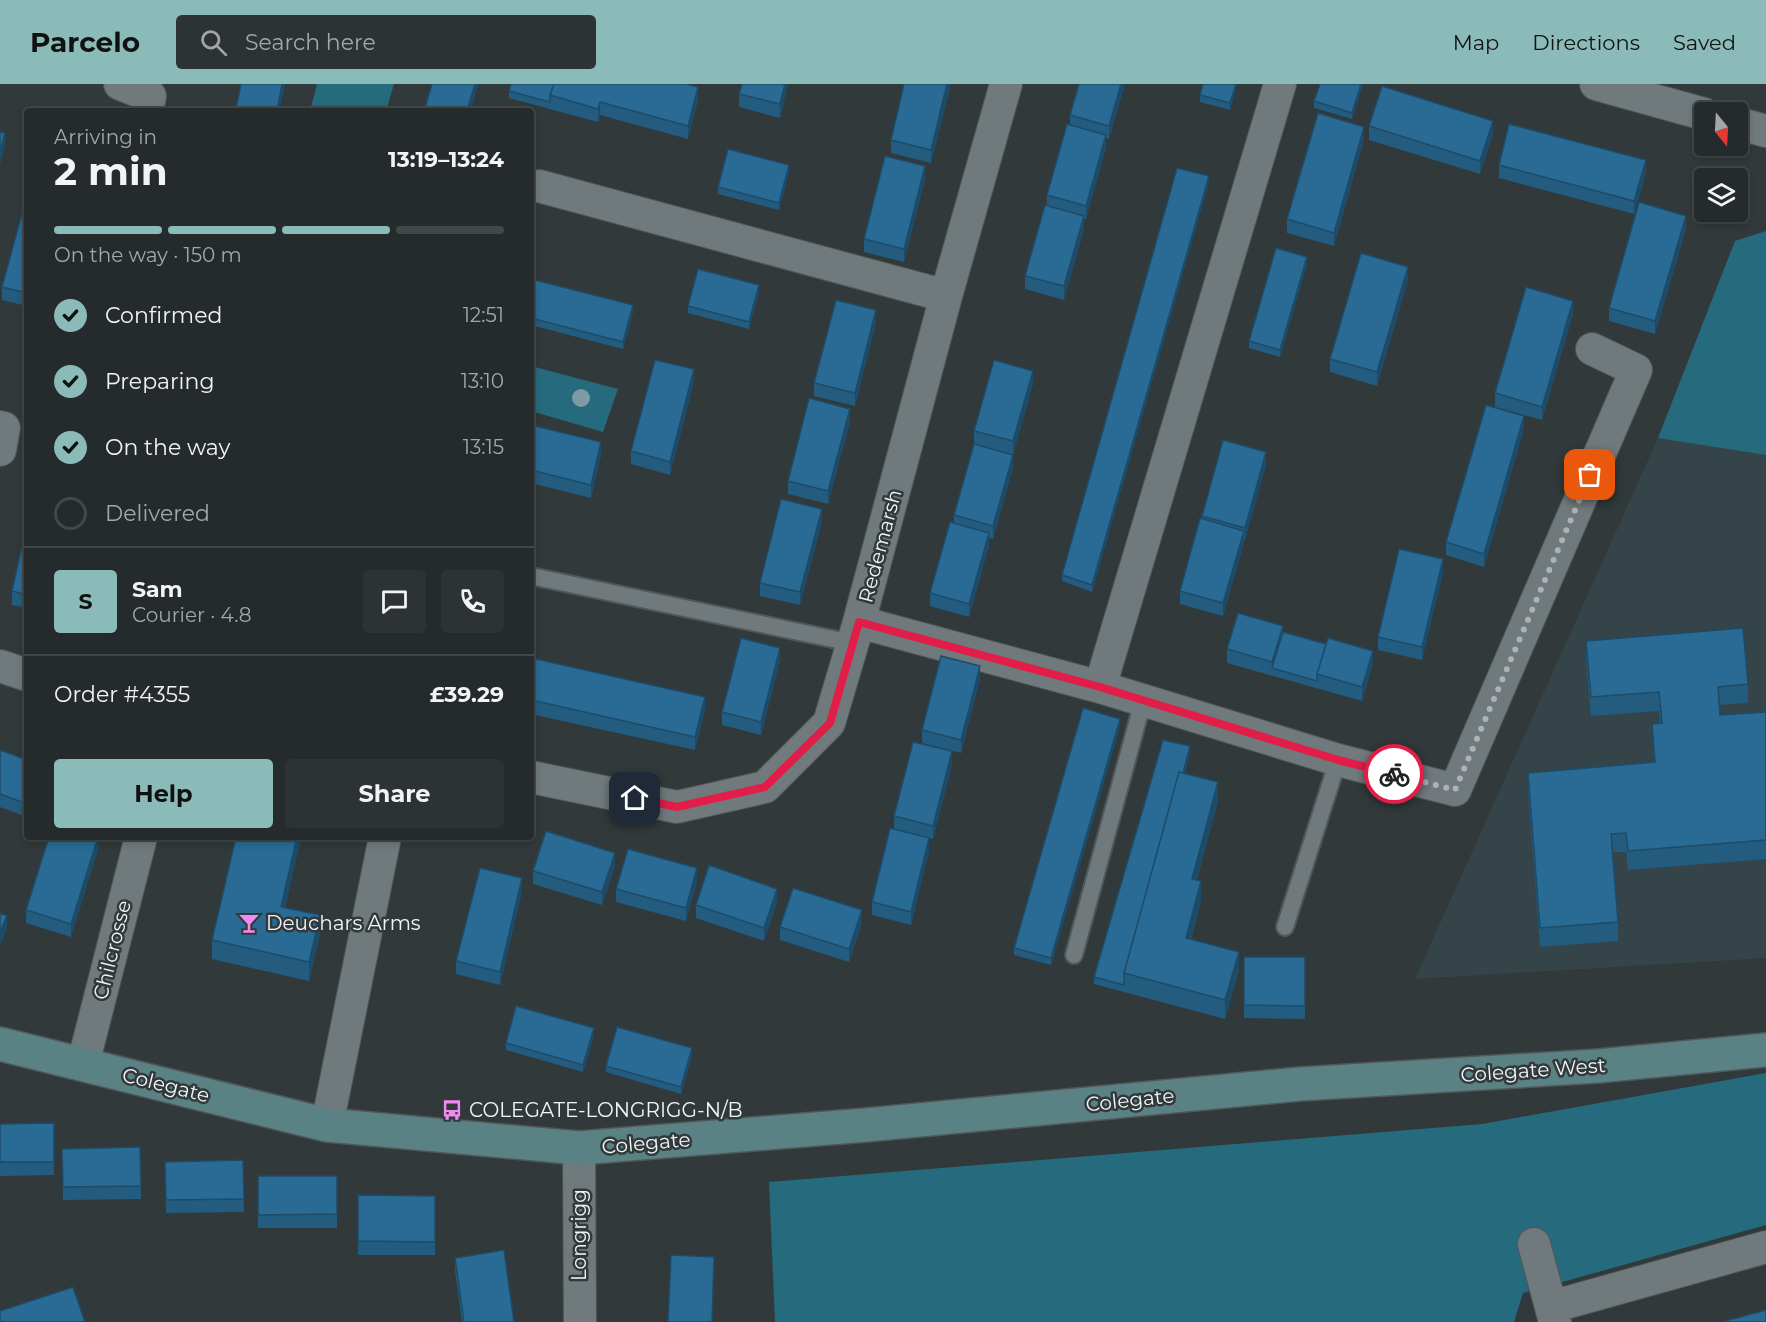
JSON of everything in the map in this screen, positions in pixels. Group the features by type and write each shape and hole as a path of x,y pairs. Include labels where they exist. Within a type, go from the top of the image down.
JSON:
{"street":[{"path":"120,84 150,96 148,108"},
{"name":"Redemarsh","path":"534,778 677,807 765,787 830,723 1006,84"},
{"path":"1100,687 1280,84"},
{"path":"1596,84 1694,111"},
{"path":"1748,126 1766,131"},
{"path":"539,186 946,296"},
{"path":"856,633 1100,687 1338,760 1455,790 1635,370 1592,349"},
{"path":"0,427 4,428 0,450"},
{"path":"0,666 24,674"},
{"name":"Chilcrosse","path":"83,1064 140,840"},
{"path":"327,1125 384,840"},
{"name":"Colegate","path":"0,1044 327,1125 579,1148 866,1125 1300,1084"},
{"name":"Colegate West","path":"1300,1084 1598,1066 1766,1050"},
{"name":"Longrigg","path":"579,1148 580,1322"},
{"path":"1534,1244 1553,1314 1766,1247"}],"lane":[{"path":"534,577 856,633"},
{"path":"1074,955 1143,701"},
{"path":"1285,927 1338,760"}],"shaded area":[{"path":"317,84 394,84 387,108 311,108"},
{"path":"1766,231 1766,958 1415,979 1658,438 1735,241"},
{"path":"1766,231 1766,455 1658,438 1735,241"},
{"path":"534,367 618,389 603,432 534,412"},
{"path":"1766,1073 1766,1225 1523,1293 1514,1322 775,1322 769,1182 1482,1124"}],"building":[{"path":"241,84 282,84 278,108 236,108"},
{"path":"432,84 475,84 468,108 425,108"},
{"path":"511,84 554,84 550,102 509,91"},
{"path":"554,84 686,84 698,87 688,126 600,102 598,109 550,95"},
{"path":"742,84 785,84 780,104 739,94"},
{"path":"904,84 947,84 931,150 891,140"},
{"path":"1079,84 1121,84 1109,126 1070,115"},
{"path":"1203,84 1236,84 1230,103 1200,95"},
{"path":"1320,84 1361,84 1352,113 1314,101"},
{"path":"1382,86 1493,121 1480,161 1369,126"},
{"path":"1318,113 1364,127 1334,233 1287,219"},
{"path":"1067,124 1106,135 1086,206 1047,195"},
{"path":"1509,124 1646,160 1634,201 1499,165"},
{"path":"0,132 5,133 0,152"},
{"path":"728,149 789,165 779,203 718,187"},
{"path":"885,156 925,166 904,249 864,239"},
{"path":"1177,168 1209,176 1092,585 1062,575"},
{"path":"1639,202 1686,216 1655,321 1609,308"},
{"path":"1045,205 1084,216 1064,286 1025,276"},
{"path":"24,206 24,292 2,287"},
{"path":"1276,248 1307,257 1280,350 1249,341"},
{"path":"1361,253 1408,267 1377,372 1330,359"},
{"path":"698,269 759,285 749,322 688,306"},
{"path":"534,280 633,305 623,342 534,319"},
{"path":"1526,287 1573,301 1542,407 1495,393"},
{"path":"836,300 876,310 855,393 814,383"},
{"path":"655,360 694,369 670,462 631,451"},
{"path":"994,360 1033,371 1013,441 974,431"},
{"path":"809,398 850,409 828,491 788,481"},
{"path":"1486,405 1524,416 1484,554 1446,542"},
{"path":"534,426 601,442 591,485 534,471"},
{"path":"1223,440 1266,452 1245,528 1202,516"},
{"path":"974,444 1013,455 993,526 954,515"},
{"path":"781,499 822,509 800,592 760,583"},
{"path":"1200,518 1244,531 1223,603 1180,591"},
{"path":"950,522 989,533 969,604 930,593"},
{"path":"22,546 24,546 24,594 12,591"},
{"path":"1399,549 1443,559 1422,647 1378,637"},
{"path":"1238,613 1283,626 1272,662 1227,649"},
{"path":"1743,628 1748,684 1718,687 1720,715 1766,712 1766,840 1628,851 1626,833 1611,834 1618,922 1540,928 1528,773 1655,762 1652,724 1662,723 1659,692 1591,697 1586,641"},
{"path":"1283,632 1326,644 1317,681 1272,668"},
{"path":"741,638 780,648 761,722 722,712"},
{"path":"1328,638 1373,651 1362,687 1317,674"},
{"path":"941,656 980,666 961,740 922,730"},
{"path":"536,659 705,697 695,737 534,701"},
{"path":"1083,708 1120,719 1051,958 1014,948"},
{"path":"1163,740 1190,746 1183,773 1179,772 1124,973 1124,985 1094,977"},
{"path":"913,742 952,751 933,826 894,816"},
{"path":"0,750 24,759 24,803 0,794"},
{"path":"1179,772 1218,782 1192,879 1201,881 1186,938 1239,952 1225,1000 1124,973"},
{"path":"890,828 929,838 911,912 872,902"},
{"path":"546,831 615,853 602,892 533,871"},
{"path":"48,840 97,840 71,924 26,910"},
{"path":"235,840 296,840 281,907 320,915 309,962 212,940"},
{"path":"628,849 697,868 686,908 616,889"},
{"path":"709,865 777,889 764,928 696,905"},
{"path":"480,868 522,878 500,972 456,961"},
{"path":"793,888 862,910 849,949 780,927"},
{"path":"0,913 7,916 0,932"},
{"path":"1244,957 1305,957 1305,1006 1244,1005"},
{"path":"516,1006 594,1028 583,1065 506,1043"},
{"path":"617,1027 692,1048 681,1087 606,1066"},
{"path":"54,1123 54,1162 0,1162 0,1124"},
{"path":"140,1147 141,1186 63,1187 62,1149"},
{"path":"243,1160 244,1199 166,1200 165,1162"},
{"path":"258,1176 337,1176 337,1214 258,1215"},
{"path":"358,1195 435,1196 435,1242 358,1241"},
{"path":"504,1250 514,1322 464,1322 455,1258"},
{"path":"671,1255 714,1257 712,1322 668,1322"},
{"path":"73,1287 85,1322 0,1322 0,1311"},
{"path":"1766,1310 1766,1322 1722,1322"}],"way so far":[{"path":"1394,774 1455,790 1590,475"}],"place":[{"name":"Deuchars Arms","path":"249,923"},
{"name":"COLEGATE-LONGRIGG-N/B","path":"452,1110"}],"route":[{"path":"635,798 677,807 765,787 830,723 859,622 1100,687 1338,760 1394,774"}]}
